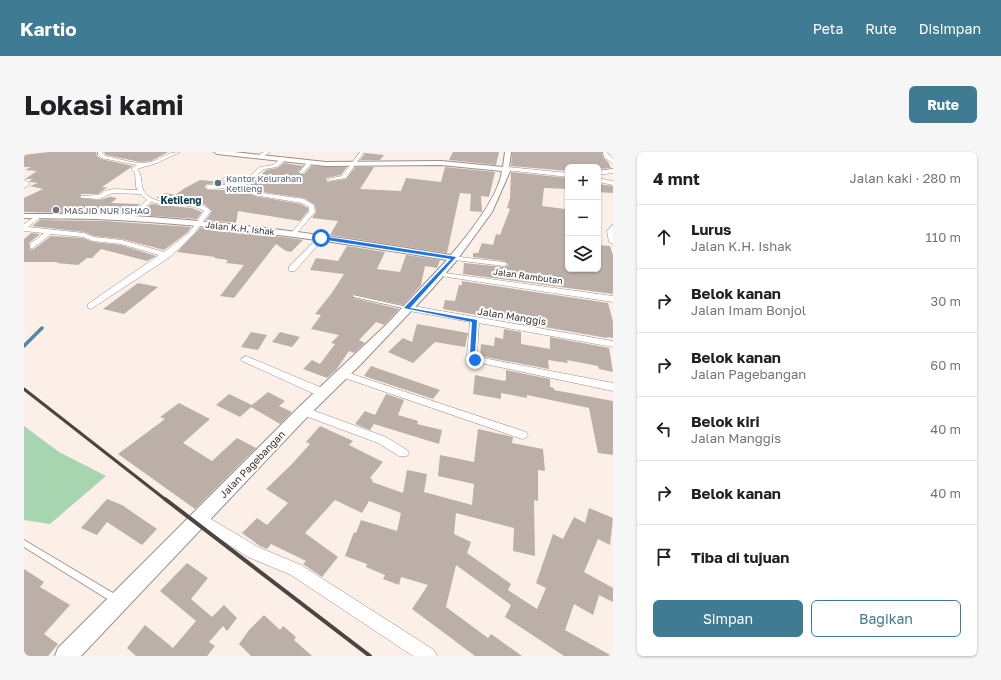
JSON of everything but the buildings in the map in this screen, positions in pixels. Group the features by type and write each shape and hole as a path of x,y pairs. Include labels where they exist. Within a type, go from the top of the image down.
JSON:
{"street":[{"path":"100,152 100,155 103,157 144,164 152,163 168,154 178,152"},
{"path":"217,152 310,162 352,164 441,163 565,175"},
{"path":"259,157 268,152"},
{"path":"329,180 343,178 362,152"},
{"path":"508,152 508,169"},
{"path":"605,152 606,156 613,162"},
{"path":"224,180 248,180 262,168 275,166 282,160"},
{"path":"301,172 310,162"},
{"path":"91,306 185,241 208,212 206,209 150,200 142,192 138,182 138,173 134,169 144,164"},
{"name":"Jalan Pagebangan","path":"66,656 304,411 343,374 441,274 483,221 508,169"},
{"path":"601,173 613,171"},
{"path":"208,187 231,188 241,181"},
{"path":"601,181 613,183"},
{"path":"82,197 99,197 113,190 142,192"},
{"path":"256,194 304,201 312,206 312,212 293,234"},
{"path":"129,218 150,200"},
{"name":"Jalan K.H. Ishak","path":"24,216 129,218 199,224 293,234 454,258"},
{"path":"24,228 39,216"},
{"path":"613,227 610,231 613,242"},
{"path":"24,228 84,235 93,239 122,242 167,254"},
{"path":"33,246 49,232"},
{"path":"292,269 321,238"},
{"path":"454,258 504,264"},
{"name":"Jalan Rambutan","path":"441,274 613,299"},
{"name":"Jalan Manggis","path":"407,308 613,344"},
{"path":"475,321 472,355 475,360 613,387"},
{"path":"246,359 323,393"},
{"path":"343,374 408,395 479,422 522,435"},
{"path":"304,411 382,440 403,453"},
{"path":"199,518 253,552 296,570 428,656"}],"lane":[{"path":"354,296 407,308"},
{"path":"24,543 118,602"}],"green space":[{"path":"24,426 59,452 106,476 50,524 24,520"}],"waterway":[{"path":"24,346 42,328"}],"railway":[{"path":"24,389 166,500"},
{"path":"165,499 370,656"}],"place":[{"name":"Kantor Kelurahan Ketileng","path":"218,183"},
{"name":"MASJID NUR ISHAQ","path":"56,210"}],"district":[{"name":"Ketileng","path":"181,200"}],"route":[{"path":"321,238 454,258 441,274 407,308 475,321 472,355 475,360"}]}
